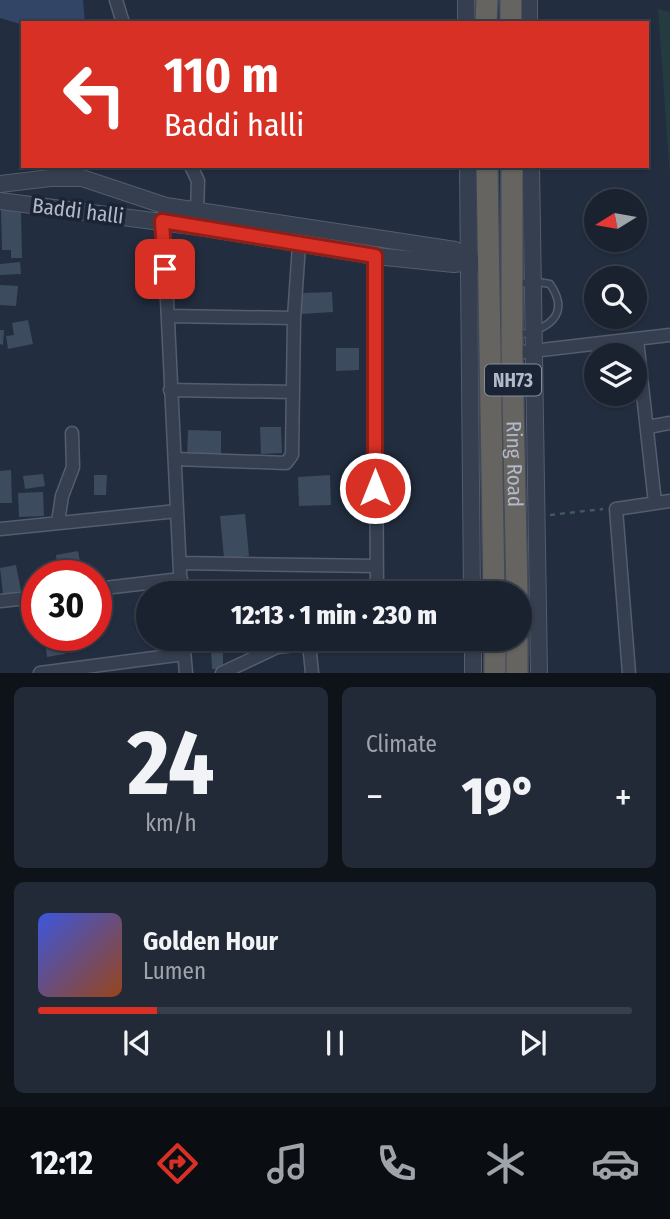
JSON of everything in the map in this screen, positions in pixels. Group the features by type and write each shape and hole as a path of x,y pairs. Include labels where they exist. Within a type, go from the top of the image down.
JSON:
{"highway":[{"path":"486,21 488,0"},
{"path":"511,0 511,21"},
{"name":"Ring Road","path":"487,168 479,263 489,355 494,581"},
{"name":"Ring Road","path":"512,168 523,283 512,345 517,581"},
{"path":"495,651 495,673"},
{"path":"517,651 517,673"}],"street":[{"path":"116,0 121,21"},
{"path":"466,0 466,21"},
{"path":"529,0 529,21"},
{"path":"192,168 198,181 197,211"},
{"path":"468,168 479,263 472,581"},
{"path":"531,168 523,283 534,332 539,673"},
{"path":"0,184 50,178 82,178 164,214 197,211 455,250 479,263"},
{"name":"Baddi halli","path":"0,201 164,214 299,245 454,264 479,263"},
{"path":"112,587 181,579 170,390 164,214"},
{"path":"175,459 286,463 292,455 294,318 299,245"},
{"path":"375,256 376,581"},
{"path":"168,316 294,318"},
{"path":"489,355 512,345 534,351 670,335"},
{"path":"637,340 655,503"},
{"path":"170,390 293,392"},
{"path":"648,427 670,423"},
{"path":"58,522 62,496 73,467 72,433"},
{"path":"629,673 616,509 670,501"},
{"path":"0,529 177,511"},
{"path":"180,563 375,566"},
{"path":"0,601 21,599"},
{"path":"184,651 186,673"},
{"path":"222,673 269,651"},
{"path":"310,651 312,673"},
{"path":"473,651 473,673"},
{"path":"40,673 184,654"}],"lane":[{"path":"512,345 556,317 558,307 555,291 550,284 523,283"}],"path":[{"path":"550,515 616,509"}],"green space":[{"path":"658,9 670,12 670,177"}],"water":[{"path":"0,0 83,0 85,21 21,21 21,24 0,18"}],"building":[{"path":"1,210 21,210 22,258 11,258 11,250 2,250"},
{"path":"20,262 21,274 0,275 0,264"},
{"path":"0,285 18,286 16,306 0,305"},
{"path":"332,292 333,312 302,314 302,293"},
{"path":"28,320 33,344 8,349 6,336 14,335 12,323"},
{"path":"0,330 4,330 3,345 0,344"},
{"path":"336,348 359,348 359,370 336,371"},
{"path":"260,427 281,427 282,453 261,454"},
{"path":"188,430 221,431 221,457 187,457"},
{"path":"11,470 12,503 0,503 0,471"},
{"path":"43,474 45,486 25,489 23,476"},
{"path":"94,475 107,475 106,495 94,495"},
{"path":"330,475 331,505 299,506 298,477"},
{"path":"43,492 44,516 19,517 18,493"},
{"path":"245,514 249,556 224,558 220,516"},
{"path":"78,551 80,560 57,560 56,555"},
{"path":"16,565 21,591 3,594 0,568"},
{"path":"46,651 65,651 65,654 47,657"},
{"path":"211,651 223,651 223,669 212,669"}],"route":[{"path":"165,269 162,221 375,256 375,488"}]}
